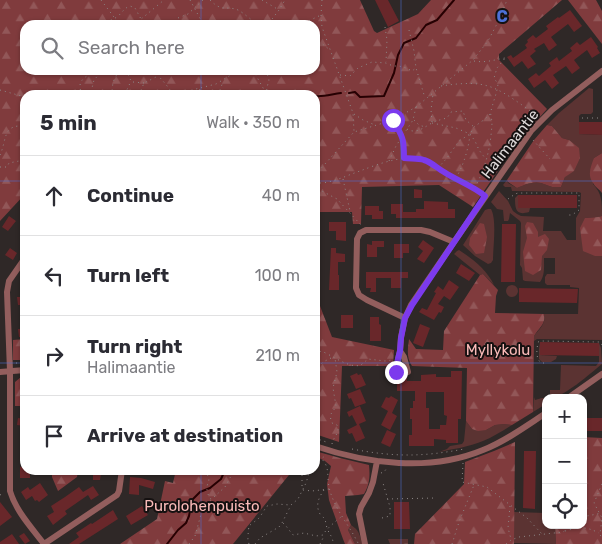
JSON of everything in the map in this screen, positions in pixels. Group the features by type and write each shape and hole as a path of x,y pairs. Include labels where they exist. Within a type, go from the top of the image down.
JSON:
{"street":[{"name":"Halimaantie","path":"396,372 405,318 485,196 520,146 543,119 602,71"},
{"path":"405,318 359,295 356,288 357,239 360,233 366,230 421,230 454,242"},
{"path":"20,265 9,281 7,292 10,371 10,491 13,502 44,544 117,495 121,475"},
{"name":"Halimaantie","path":"400,351 404,357 408,372"},
{"path":"0,372 20,370"},
{"path":"574,394 602,374"},
{"path":"320,447 349,456 377,461 423,463 464,457 484,450 511,436 542,416"},
{"path":"365,544 359,514 374,482 377,461"}],"path":[{"path":"101,0 114,18"},
{"path":"109,20 122,13 125,7 130,6 135,8 141,19 164,0"},
{"path":"190,0 201,20"},
{"path":"176,20 188,14 203,0"},
{"path":"210,0 216,6 237,10 252,20"},
{"path":"262,0 279,10"},
{"path":"271,20 285,0"},
{"path":"322,0 322,27 353,114 354,132"},
{"path":"320,169 354,132 393,120 416,106 473,60 488,41 508,0"},
{"path":"310,20 321,15"},
{"path":"385,27 387,40 386,63"},
{"path":"409,30 416,68 425,98"},
{"path":"320,42 330,50"},
{"path":"455,179 463,166 470,134 474,127 490,113 498,84 494,78 497,68 506,57 480,62 473,60"},
{"path":"339,75 350,76 358,68 372,62 386,63 412,71 416,68"},
{"path":"81,90 81,81 88,75"},
{"path":"91,90 98,75"},
{"path":"112,90 116,75"},
{"path":"128,75 131,81 128,90"},
{"path":"190,90 216,84 230,75"},
{"path":"256,75 265,90"},
{"path":"266,90 269,80 268,75"},
{"path":"131,81 144,83 158,76 170,90"},
{"path":"220,90 224,80"},
{"path":"141,90 144,83"},
{"path":"440,86 459,83 483,85 497,90 543,119"},
{"path":"0,90 20,96"},
{"path":"432,92 432,123"},
{"path":"388,162 413,120 416,106"},
{"path":"407,129 418,131 432,123 447,118 451,112 463,111 466,120 474,127"},
{"path":"475,188 482,175 490,149 492,121 490,113"},
{"path":"353,114 376,125"},
{"path":"582,118 602,118"},
{"path":"393,120 402,136 404,158"},
{"path":"413,120 419,125 426,127"},
{"path":"432,123 456,128 470,134 486,159"},
{"path":"0,155 7,131 20,126"},
{"path":"438,168 459,141 470,134"},
{"path":"0,137 5,136"},
{"path":"528,145 533,139 550,159"},
{"path":"320,183 404,158 424,160 431,163 461,183 475,188 485,196"},
{"path":"0,167 7,167 9,163 20,160"},
{"path":"343,177 350,212"},
{"path":"320,190 337,199 366,230"},
{"path":"508,199 518,193 578,193 579,210 569,215"},
{"path":"544,363 537,359 538,342 541,341 600,342 602,345"},
{"path":"320,353 350,365 361,365 368,359 385,361 398,359"},
{"path":"320,365 331,357"},
{"path":"332,444 332,439 339,428 332,423 330,418 331,413 336,408 333,388 336,372 335,358"},
{"path":"320,440 337,446"},
{"path":"348,448 400,456 430,454 467,448"},
{"path":"464,457 462,482 486,487 527,518 542,534"},
{"path":"320,458 326,465 329,489 341,517 353,533 358,544"},
{"path":"208,475 209,480 207,494 211,499"},
{"path":"190,544 195,536 203,507 225,488 233,475"},
{"path":"302,475 302,489"},
{"path":"255,544 260,538 282,523 291,505 298,499 308,475"},
{"path":"382,518 390,516 390,507 383,483"},
{"path":"452,544 458,522 474,484"},
{"path":"602,484 594,503 601,513 600,534 602,539"},
{"path":"302,489 312,492 329,489"},
{"path":"324,490 318,504 320,515 325,520 327,530 333,539 332,544"},
{"path":"387,499 436,498"},
{"path":"249,544 247,541 248,529 252,522 259,519 267,506 277,504 291,505"},
{"path":"511,506 508,528 511,540"},
{"path":"587,516 601,513"},
{"path":"320,544 324,532 341,517"},
{"path":"282,523 293,535 304,533 316,536 323,535"},
{"path":"506,544 519,537 563,532 581,527 589,528 600,534"},
{"path":"563,532 567,529"}],"green space":[{"path":"0,0 360,0 374,31 377,33 418,14 431,0 562,0 499,54 499,60 547,109 519,140 473,207 439,185 362,187 361,224 353,224 352,212 320,212 320,90 20,90 20,199 0,221"},
{"path":"568,0 596,0 602,11 602,44"},
{"path":"589,88 593,89 593,112 579,116 579,134 602,135 602,153 594,158 593,184 601,198 602,216 585,218 595,256 602,256 602,340 537,339 534,341 534,336 543,323 544,314 578,314 579,288 570,287 570,285 547,285 545,283 547,274 555,274 555,258 544,258 543,274 540,282 523,280 520,265 521,223 510,213 508,221 504,221 503,210 497,209 491,202 499,191 517,214 521,216 544,217 543,231 561,231 567,240 576,240 576,218 580,211 581,193 512,191 511,187 503,185 507,180 508,183 517,188 535,183 561,187 565,177 569,140 562,138 552,126 547,125"},
{"path":"547,125 552,126 562,138 569,140 579,148 580,158 574,171 565,177 561,187 535,183 517,188 507,180 534,140"},
{"path":"602,153 602,193 591,180 590,174 594,158"},
{"path":"518,195 518,208 530,208 529,212 521,213 517,211 515,198"},
{"path":"491,209 493,214 494,227 493,260 488,264 463,245 485,210"},
{"path":"602,216 602,256 595,256 583,251 580,228 585,218"},
{"path":"527,222 533,223 538,232 538,237 545,234 549,239 547,250 542,256 541,270 533,275 525,271 523,252 527,238 525,226"},
{"path":"480,223 484,224 487,237 484,253 476,254 469,245 470,238"},
{"path":"459,250 488,274 494,285 483,274 480,275 454,254"},
{"name":"Myllykolu","path":"483,274 498,290 495,313 544,314 544,317 543,323 534,336 533,412 512,425 495,425 486,430 478,431 472,429 466,421 467,368 412,366 408,356 408,349 409,339 416,349 443,350 444,331 480,275"},
{"path":"512,285 518,291 512,297 506,291"},
{"path":"320,306 332,337 394,350 393,366 342,366 339,442 320,436"},
{"path":"20,339 20,360 13,360 13,340"},
{"path":"540,342 540,355 557,356 556,359 551,362 542,362 539,359"},
{"path":"599,343 602,364 569,390 562,394 550,394 550,390 560,390 561,365 596,366 599,362"},
{"path":"20,378 20,406 15,406 15,382"},
{"path":"534,397 535,400 542,398 542,406 533,412"},
{"path":"466,421 472,429 486,430 495,425 512,425 478,443 439,452 450,446 462,444"},
{"path":"587,437 602,438 602,544 556,544 555,529 587,529"},
{"path":"515,442 514,544 414,544 415,534 464,484 465,462"},
{"path":"320,452 369,465 369,479 364,494 345,496 346,513 351,525 348,530 355,544 345,544 329,500 327,484 331,466 320,458"},
{"path":"52,475 77,475 58,491"},
{"name":"Purolohenpuisto","path":"175,475 289,475 233,544 120,544 157,519 165,481 173,483"},
{"path":"514,512 542,513 542,529 555,529 556,544 514,543"},
{"path":"351,525 359,533 362,544 355,544 348,530"},
{"path":"388,539 408,539 408,544 390,544"}],"building":[{"path":"375,0 388,0 399,21 388,27"},
{"path":"570,10 582,26 574,32 568,24 551,37 557,45 549,51 544,43 534,49 536,51 530,56 536,64 528,69 522,61 514,67 507,57 511,55 513,58 527,48 525,45 528,42 527,40 533,35 536,38 548,29 546,26"},
{"path":"591,37 600,53 592,58 587,50 574,60 580,68 572,74 566,66 553,75 559,83 552,89 545,80 534,88 528,79 536,73 539,76 551,66 549,63 557,57 559,61 572,51 570,48 577,42 580,45"},
{"path":"579,122 602,122 602,135 579,134"},
{"path":"414,189 422,190 422,198 414,198"},
{"path":"518,195 577,195 577,208 518,208"},
{"path":"424,201 448,202 448,209 455,209 455,218 396,218 396,214 391,214 391,204 403,204 403,212 416,212 416,209 424,209"},
{"path":"365,206 379,206 379,211 383,211 383,219 372,219 372,215 365,215"},
{"path":"9,216 16,221 8,231 2,227"},
{"path":"329,222 346,222 346,241 336,240 336,231 329,231"},
{"path":"502,224 516,224 515,282 501,282"},
{"path":"423,240 434,248 424,263 417,259 423,251 418,247"},
{"path":"372,241 384,241 384,247 377,247 377,257 367,257 367,244 372,245"},
{"path":"394,244 409,244 409,253 403,253 403,258 394,258"},
{"path":"10,248 17,253 13,260 5,255"},
{"path":"331,248 336,248 336,253 345,254 345,262 338,262 339,290 329,290"},
{"path":"461,264 475,273 469,281 456,273"},
{"path":"366,272 408,272 408,278 401,278 401,288 391,288 391,278 376,278 376,292 370,292 371,288 366,288"},
{"path":"449,280 459,287 450,300 444,296 438,304 444,307 441,313 439,312 434,320 419,312 422,308 427,310 438,286 443,290"},
{"path":"519,288 578,289 577,303 519,302"},
{"path":"17,297 20,297 20,305 18,305"},
{"path":"341,315 353,315 353,328 341,328"},
{"path":"370,317 379,317 381,341 370,341"},
{"path":"420,324 430,328 423,347 413,343"},
{"path":"540,342 599,343 599,356 540,355"},
{"path":"451,371 462,371 461,419 458,419 458,443 446,443 446,440 434,439 434,446 409,446 409,435 412,435 410,408 413,408 415,391 397,391 397,377 404,375 407,377 407,381 421,381 421,375 436,374 436,377 451,377","holes":["426,392 444,392 444,415 447,416 446,425 440,425 440,429 429,429 429,408 426,408"]},
{"path":"357,373 358,375 361,374 366,385 356,389 350,376"},
{"path":"360,389 366,403 355,407 347,394"},
{"path":"391,396 398,400 392,413 397,416 390,430 381,425 388,411 381,407 386,397 389,398"},
{"path":"360,406 366,421 359,424 365,438 356,442 352,433 349,434 347,430 357,425 352,415 349,417 347,412"},
{"path":"18,418 20,418 20,425 17,425"},
{"path":"587,418 602,418 602,431 587,431"},
{"path":"387,430 396,434 390,447 381,443"},
{"path":"524,451 536,451 535,509 523,508"},
{"path":"20,475 30,475 30,478 20,478"},
{"path":"93,475 101,475 100,480 93,480"},
{"path":"130,477 155,482 153,489 139,485 139,495 129,494"},
{"path":"40,483 48,495 39,502 35,501 32,496 26,500 21,492 28,487 30,490"},
{"path":"93,486 99,495 91,500 88,495 65,511 67,514 53,525 47,516 54,512 51,506 79,487 83,492"},
{"path":"0,502 12,517 0,526"},
{"path":"394,502 409,502 410,529 394,529"},
{"path":"142,506 148,515 131,525 126,516"},
{"path":"113,510 118,519 79,544 69,544 79,537 76,533"},
{"path":"24,533 30,541 25,544 19,536"},
{"path":"12,534 19,544 0,544 0,542"}],"waterway":[{"path":"349,93 355,92 360,97 384,96 404,43 416,38 426,25 437,20 454,0"},
{"path":"320,96 341,93"},
{"path":"167,544 186,523 192,500 200,492 210,488 221,479 223,475"}],"route":[{"path":"393,120 402,136 404,158 424,160 431,163 461,183 475,188 485,196 405,318 396,372"}]}
